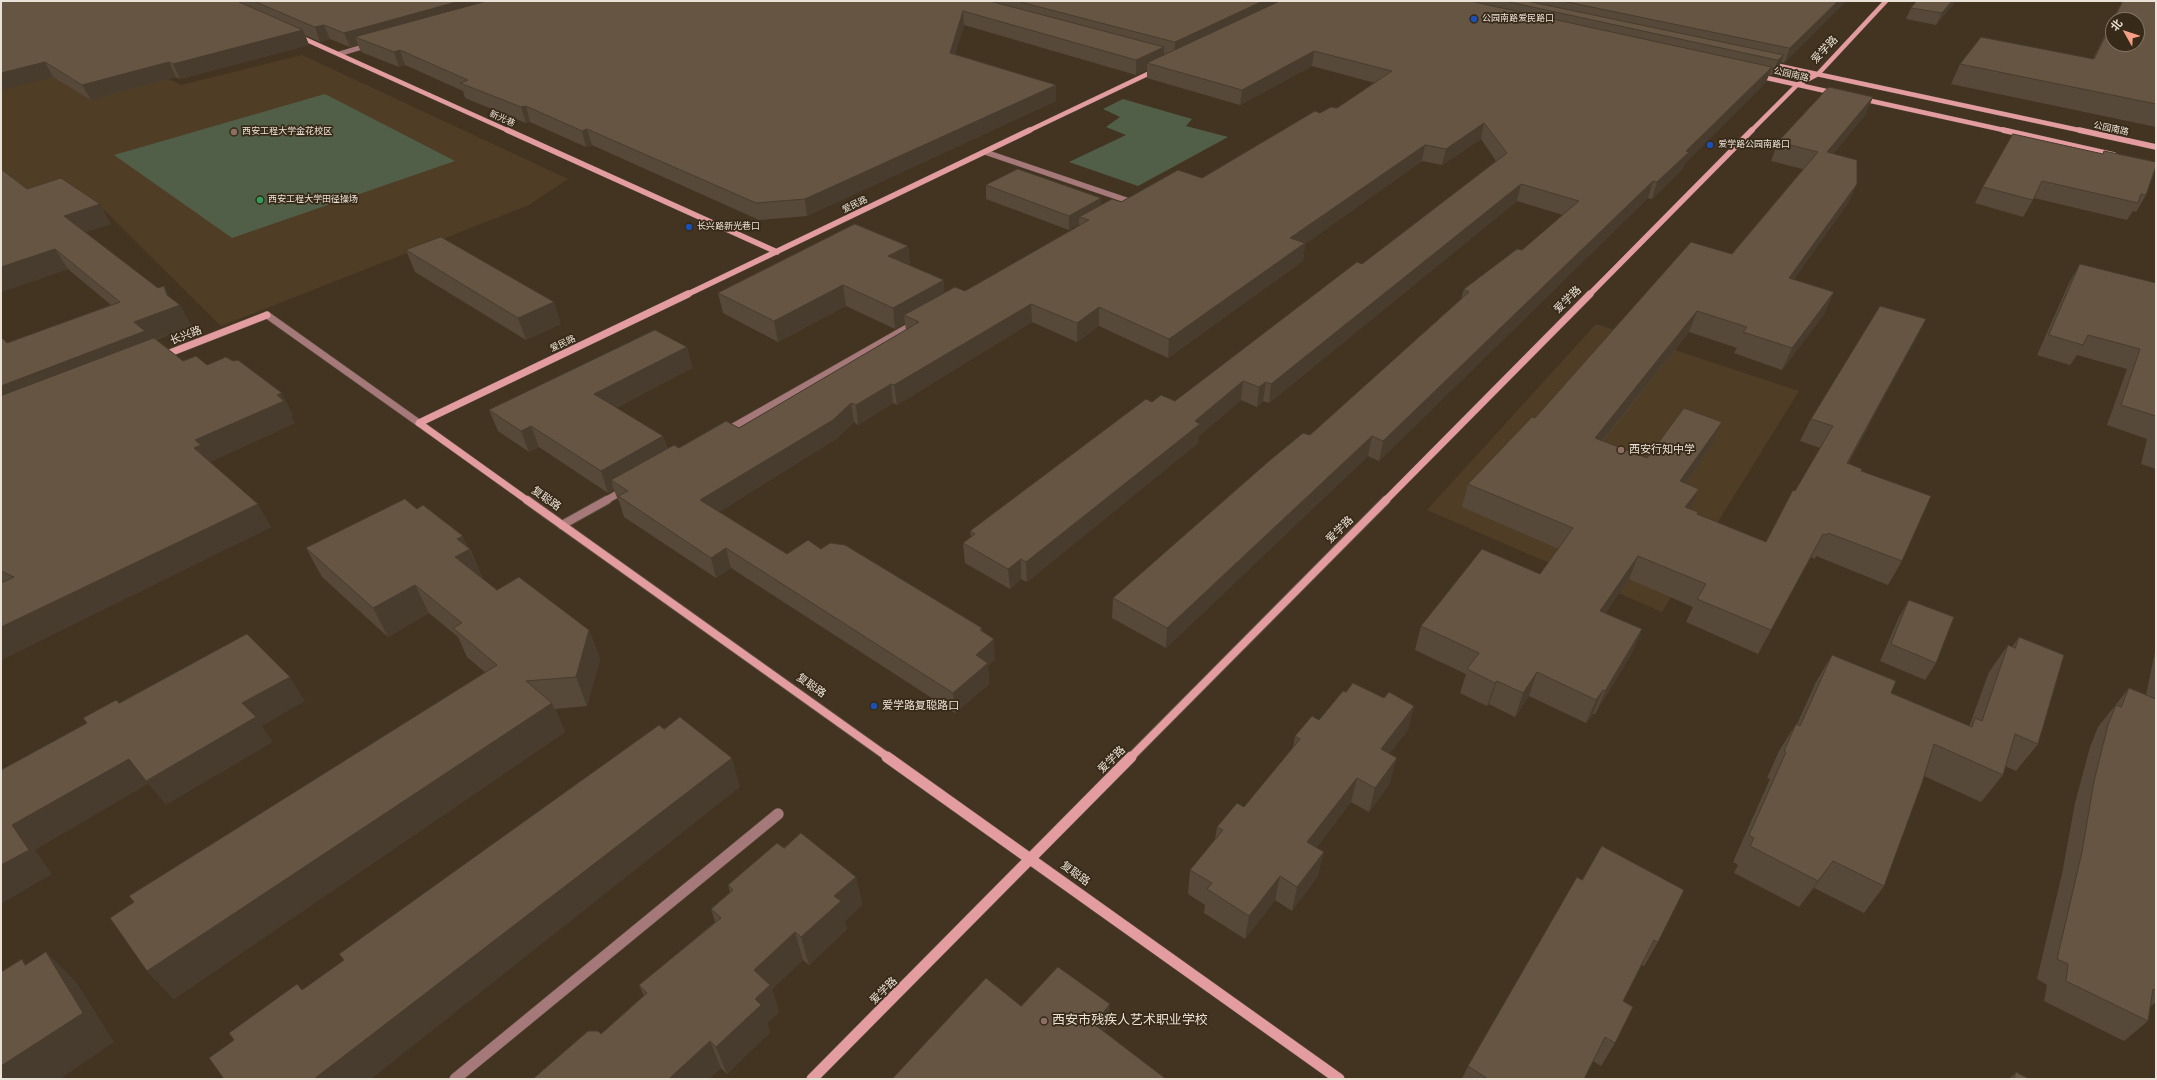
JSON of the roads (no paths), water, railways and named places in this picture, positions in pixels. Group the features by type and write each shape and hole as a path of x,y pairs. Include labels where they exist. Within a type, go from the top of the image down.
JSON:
{"street":[{"name":"爱学路","path":"812,1079 1797,85 1818,74 1886,1"},
{"name":"新光巷","path":"290,32 777,252"},
{"path":"339,54 376,43"},
{"name":"公园南路","path":"1764,62 2156,147"},
{"name":"爱民路","path":"418,423 1162,67"},
{"name":"公园南路","path":"1751,74 1844,95"},
{"path":"1860,98 2117,156"},
{"path":"985,152 1129,201 1115,209"},
{"name":"复聪路","path":"267,315 1031,858 1339,1079"},
{"name":"长兴路","path":"156,359 267,315"},
{"path":"721,434 921,320"},
{"path":"562,525 631,485"},
{"path":"455,1079 778,814"}],"place":[{"name":"公园南路爱民路口","path":"1474,19"},
{"name":"西安工程大学金花校区","path":"234,132"},
{"name":"爱学路公园南路口","path":"1710,145"},
{"name":"西安工程大学田径操场","path":"260,200"},
{"name":"长兴路新光巷口","path":"689,227"},
{"name":"西安行知中学","path":"1621,450"},
{"name":"爱学路复聪路口","path":"874,706"},
{"name":"西安市残疾人艺术职业学校","path":"1044,1021"}]}
